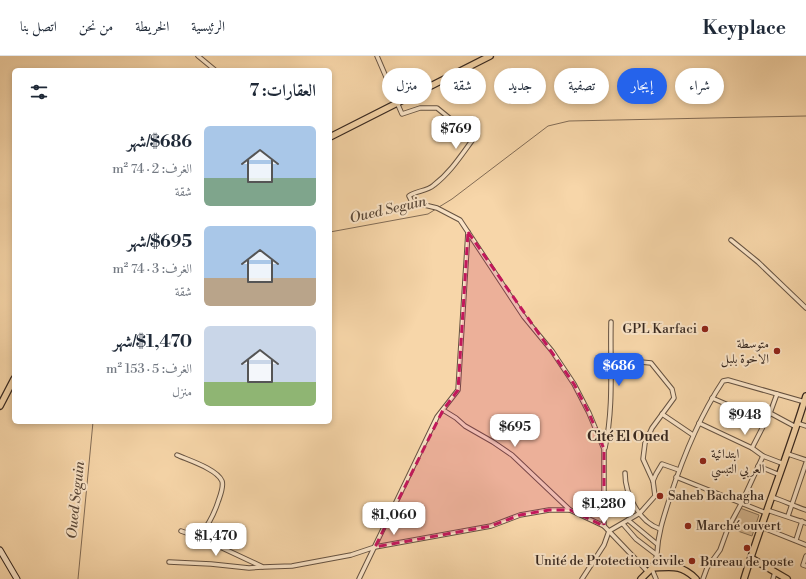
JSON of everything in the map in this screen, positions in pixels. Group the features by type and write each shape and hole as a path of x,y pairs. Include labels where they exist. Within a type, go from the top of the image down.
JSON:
{"main road":[{"path":"432,86 490,56"},
{"path":"332,136 398,104"},
{"path":"0,406 12,384"},
{"path":"744,579 761,526 788,454 805,400"},
{"path":"751,558 787,579"},
{"path":"641,579 650,570 675,567 682,568 691,577 696,579"}],"street":[{"path":"198,56 213,68"},
{"path":"376,56 382,69"},
{"path":"398,104 402,114 420,108 437,108 474,138 455,164 435,185 425,191 413,193 409,196 412,202 425,204 448,213 460,220 524,317 552,351 574,384 589,413 604,449"},
{"path":"359,579 437,417 458,390 468,232"},
{"path":"731,240 758,262 806,308"},
{"path":"604,526 604,449 609,430 612,398 610,364 611,322"},
{"path":"610,364 620,360 651,363 672,389 674,398 652,428 645,443 643,459 654,481"},
{"path":"650,570 657,555 657,544 660,529 676,477 693,435 722,381 725,380 805,400"},
{"path":"752,448 770,413 777,394"},
{"path":"712,398 765,421"},
{"path":"443,410 465,426 494,442 512,455 570,510 604,526 650,570 656,579"},
{"path":"770,413 797,425 806,426"},
{"path":"662,414 693,435"},
{"path":"699,423 752,448 763,456 784,464"},
{"path":"788,454 806,461 788,516"},
{"path":"177,455 203,466 219,477 222,482 222,488 210,524 201,534 201,538"},
{"path":"703,579 707,568 720,550 728,528 763,456"},
{"path":"582,579 604,545 609,532 640,513 655,496 654,481 662,464 679,470"},
{"path":"758,466 780,475"},
{"path":"625,473 628,493 640,513 647,523 660,529"},
{"path":"676,477 741,504 766,512 788,516 804,522 796,540"},
{"path":"801,477 806,480"},
{"path":"772,497 806,510"},
{"path":"169,562 250,568 299,565 351,555 375,547 491,526 520,515 549,510 570,510"},
{"path":"628,520 657,544"},
{"path":"623,524 636,539 657,555"},
{"path":"761,526 806,545"},
{"path":"181,531 201,538 263,567"},
{"path":"0,550 17,579"},
{"path":"806,556 803,565 806,566"},
{"path":"773,579 775,572"}],"highlighted area":[{"path":"468,232 574,384 589,413 604,449 604,526 570,510 549,510 520,515 491,526 375,547 443,410 458,390"}],"shaded area":[{"path":"740,508 759,515 752,536 732,529"}],"waterway":[{"name":"Oued Seguin","path":"439,207 452,199 548,126 569,121 806,116"},
{"name":"Oued Seguin","path":"332,232 428,214 436,209"},
{"name":"Oued Seguin","path":"78,579 93,424"}],"place":[{"name":"GPL Karfaci","path":"705,329"},
{"name":"متوسطة الاخوة بلبل","path":"777,351"},
{"name":"ابتدائية العربي التبسي","path":"703,461"},
{"name":"Saheb Bachagha","path":"660,496"},
{"name":"Marché ouvert","path":"688,526"},
{"name":"Bureau de poste","path":"747,548"},
{"name":"Unité de Protection civile","path":"692,561"}],"district":[{"name":"Cité El Oued","path":"628,437"}]}
